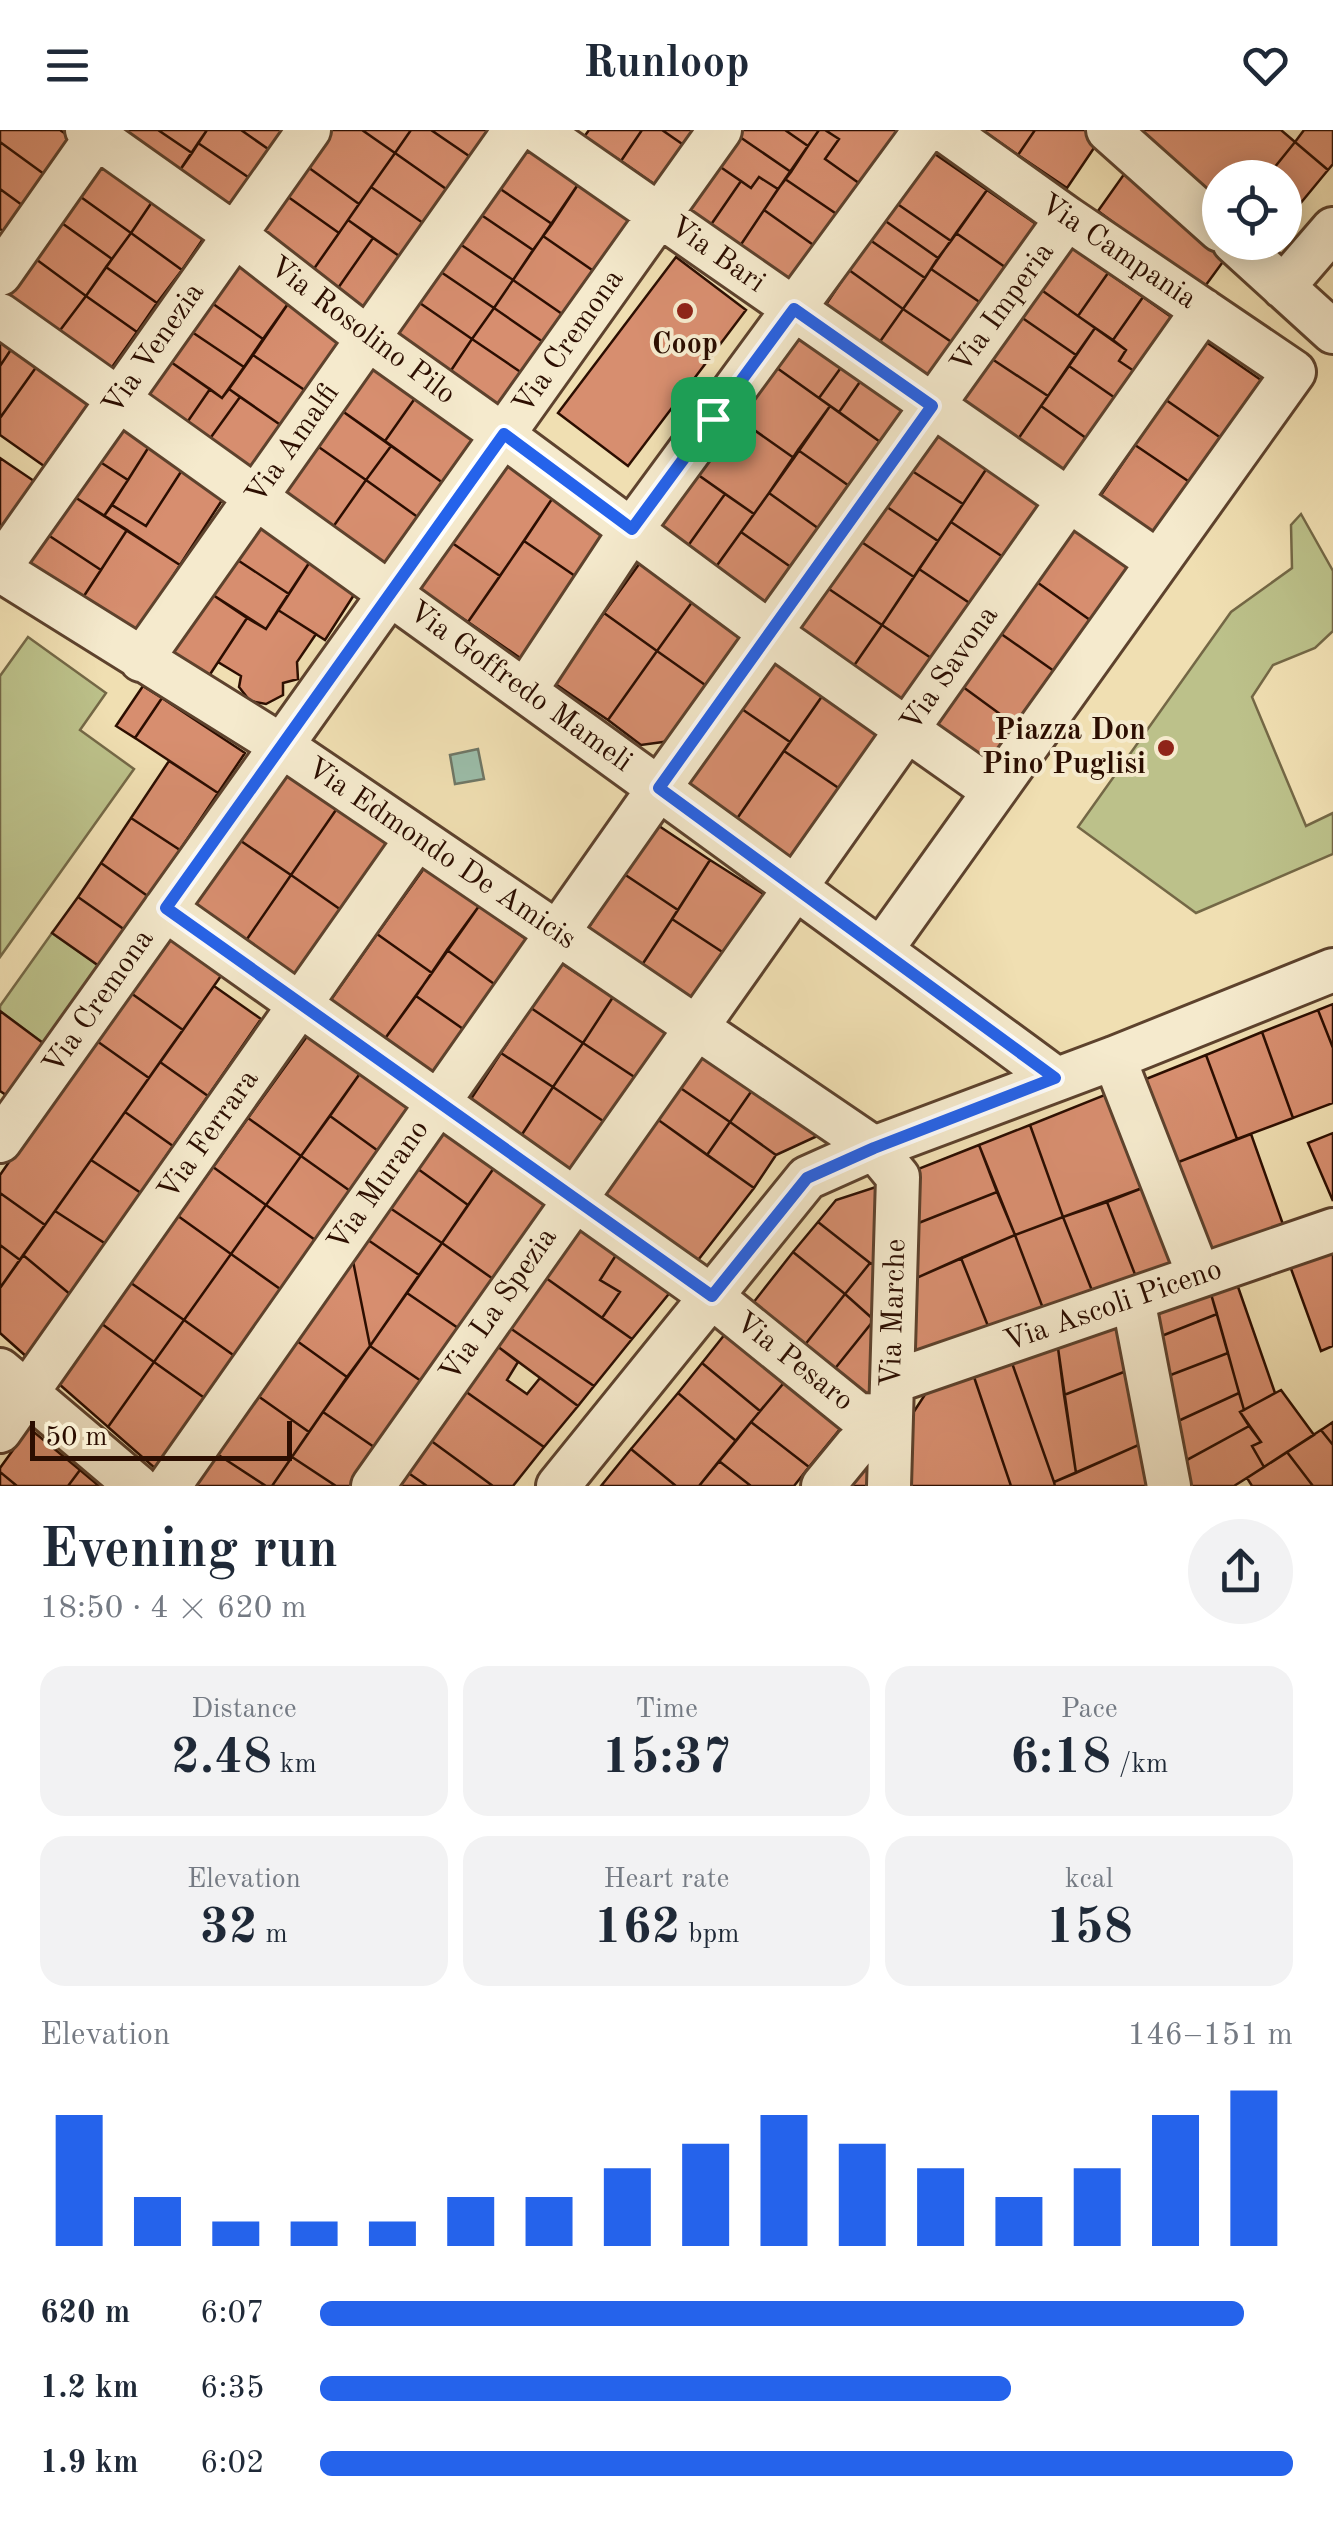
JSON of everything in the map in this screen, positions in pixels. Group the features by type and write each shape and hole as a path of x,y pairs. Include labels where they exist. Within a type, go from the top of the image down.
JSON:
{"street":[{"name":"Via Venezia","path":"0,569 309,130"},
{"name":"Via Amalfi","path":"141,660 514,130"},
{"name":"Via Bari","path":"537,130 1151,557"},
{"name":"Via Cremona","path":"0,1141 720,130"},
{"path":"525,691 632,529 926,130"},
{"name":"Via Campania","path":"944,130 1294,372 1151,557"},
{"name":"Via Rosolino Pilo","path":"95,132 368,338 986,785"},
{"path":"0,274 95,132"},
{"path":"1120,134 1202,212"},
{"name":"Via Imperia","path":"659,788 1067,218"},
{"path":"1283,287 1333,229"},
{"path":"1253,260 1333,332"},
{"name":"Via Savona","path":"696,1027 1203,310"},
{"name":"Via Goffredo Mameli","path":"0,315 796,886 1055,1078"},
{"path":"881,950 986,785 1151,557"},
{"name":"Via Edmondo De Amicis","path":"0,569 282,746 874,1148"},
{"name":"Via Murano","path":"169,1486 659,788"},
{"name":"Via Ferrara","path":"0,1431 13,1381 300,1004 418,838"},
{"name":"Via Pesaro","path":"166,908 712,1296 858,1414 892,1399"},
{"path":"558,1486 807,1178 874,1148 1333,970"},
{"name":"Via La Spezia","path":"373,1486 696,1027"},
{"path":"1114,1058 1199,1276"},
{"name":"Via Marche","path":"874,1148 898,1176 889,1486"},
{"name":"Via Ascoli Piceno","path":"892,1399 1134,1299 1333,1230"},
{"path":"1134,1299 1169,1486"},
{"path":"13,1381 137,1486"},
{"path":"823,1486 892,1399"}],"green space":[{"path":"1301,514 1333,571 1333,631 1315,648 1273,665 1252,697 1306,826 1333,813 1333,854 1196,913 1078,827 1231,612 1292,568 1291,525"},
{"path":"28,637 106,693 80,730 134,769 0,957 0,676"},
{"path":"52,933 99,966 43,1043 0,1011 0,1006"}],"shaded area":[{"path":"478,749 484,779 455,784 450,755"}],"building":[{"path":"0,130 60,130 70,137 44,174 0,142"},
{"path":"127,130 158,130 192,153 178,173 123,135"},
{"path":"158,130 207,130 192,153"},
{"path":"207,130 241,130 271,151 251,179 198,143"},
{"path":"241,130 285,130 271,151"},
{"path":"329,130 362,130 395,153 359,204 305,165"},
{"path":"362,130 411,130 395,153"},
{"path":"411,130 431,130 472,158 449,191 395,153"},
{"path":"431,130 492,130 472,158"},
{"path":"589,130 642,130 621,161 584,137"},
{"path":"642,130 662,130 688,148 661,189 621,161"},
{"path":"662,130 700,130 688,148"},
{"path":"740,130 785,130 808,146 791,172 737,135"},
{"path":"785,130 819,130 808,146"},
{"path":"819,130 839,139 825,159 863,186 841,217 785,179"},
{"path":"825,130 901,130 863,186 825,159 839,139"},
{"path":"982,130 1035,130 1018,155"},
{"path":"1035,130 1087,130 1100,139 1067,188 1018,155"},
{"path":"1281,130 1295,142 1280,160 1202,160 1202,188 1142,133"},
{"path":"1304,130 1333,130 1333,164 1328,170 1295,142"},
{"path":"737,135 791,172 778,189 759,177 751,188 716,164"},
{"path":"524,137 583,177 552,224 493,184"},
{"path":"0,142 44,174 22,205 0,189"},
{"path":"1295,142 1328,170 1302,201 1302,160 1280,160"},
{"path":"198,143 251,179 231,209 178,173"},
{"path":"932,152 987,190 951,241 896,203"},
{"path":"395,153 449,191 426,225 371,187"},
{"path":"102,162 154,199 131,233 78,195"},
{"path":"716,164 741,181 708,229 683,212"},
{"path":"305,165 359,204 339,233 284,194"},
{"path":"1127,170 1202,238 1202,260 1224,260 1203,289 1098,211"},
{"path":"583,177 636,213 595,272 543,236"},
{"path":"759,177 778,189 738,249 708,229 741,181 751,188"},
{"path":"785,179 841,217 819,249 764,210"},
{"path":"493,184 552,224 533,250 474,210"},
{"path":"371,187 426,225 402,258 348,220"},
{"path":"0,189 22,205 4,232 0,229"},
{"path":"987,190 1036,224 1005,267 956,233"},
{"path":"284,194 339,233 311,273 256,234"},
{"path":"78,195 131,233 112,259 59,221"},
{"path":"154,199 205,236 182,270 131,233"},
{"path":"896,203 951,241 938,258 884,220"},
{"path":"474,210 533,250 513,280 454,240"},
{"path":"764,210 819,249 793,287 738,249"},
{"path":"348,220 373,238 336,291 311,273"},
{"path":"884,220 938,258 925,278 870,240"},
{"path":"59,221 112,259 86,296 33,257"},
{"path":"131,233 182,270 157,303 106,267"},
{"path":"956,233 1005,267 981,303 931,269"},
{"path":"543,236 595,272 565,316 513,280"},
{"path":"373,238 402,258 365,311 336,291"},
{"path":"454,240 513,280 494,308 435,268"},
{"path":"870,240 925,278 903,309 849,270"},
{"path":"1069,246 1108,273 1078,316 1040,289"},
{"path":"33,257 86,296 58,333 6,295"},
{"path":"676,257 746,310 628,466 558,413"},
{"path":"237,260 292,298 263,339 209,301"},
{"path":"106,267 157,303 137,332 86,296"},
{"path":"435,268 494,308 472,339 414,299"},
{"path":"931,269 981,303 953,343 903,309"},
{"path":"849,270 903,309 879,343 825,306"},
{"path":"1108,273 1143,297 1113,340 1078,316"},
{"path":"513,280 565,316 546,344 494,308"},
{"path":"1040,289 1095,328 1076,355 1021,317"},
{"path":"86,296 137,332 110,370 58,333"},
{"path":"1143,297 1177,321 1140,375 1119,361 1126,350 1113,340"},
{"path":"292,298 345,334 306,391 253,355"},
{"path":"414,299 472,339 448,375 389,335"},
{"path":"209,301 263,339 244,367 189,330"},
{"path":"494,308 546,344 525,375 472,339"},
{"path":"903,309 953,343 929,378 879,343"},
{"path":"1021,317 1076,355 1048,396 992,359"},
{"path":"795,327 845,362 819,398 770,363"},
{"path":"1095,328 1126,350 1119,361 1140,375 1121,402 1069,366"},
{"path":"189,330 244,367 222,398 168,360"},
{"path":"472,339 525,375 500,411 448,375"},
{"path":"0,340 12,348 0,366"},
{"path":"1206,342 1261,380 1221,438 1166,400"},
{"path":"12,348 37,366 0,418 0,366"},
{"path":"253,355 306,391 282,426 229,389"},
{"path":"992,359 1048,396 1016,442 961,403"},
{"path":"168,360 210,389 186,424 144,395"},
{"path":"372,361 418,394 385,441 338,408"},
{"path":"845,362 864,376 839,412 819,398"},
{"path":"770,363 830,406 794,458 733,415"},
{"path":"37,366 89,403 44,466 0,435 0,418"},
{"path":"1069,366 1121,402 1093,443 1041,406"},
{"path":"864,376 909,408 883,444 839,412"},
{"path":"210,389 222,398 229,389 240,397 209,440 186,424"},
{"path":"418,394 478,436 443,483 385,441"},
{"path":"240,397 282,426 252,470 209,440"},
{"path":"1166,400 1221,438 1191,483 1135,445"},
{"path":"830,406 883,444 852,488 798,450"},
{"path":"1041,406 1093,443 1069,478 1016,442"},
{"path":"338,408 391,446 366,480 313,443"},
{"path":"733,415 794,458 754,514 694,472"},
{"path":"117,423 150,445 128,480 94,458"},
{"path":"933,427 989,465 963,504 906,467"},
{"path":"313,443 366,480 333,527 280,489"},
{"path":"150,445 184,467 146,526 112,505"},
{"path":"1135,445 1191,483 1154,536 1099,498"},
{"path":"391,446 443,483 419,518 366,480"},
{"path":"798,450 852,488 822,531 769,493"},
{"path":"502,455 556,493 500,576 445,538"},
{"path":"0,458 34,481 0,529"},
{"path":"94,458 128,480 104,516 70,494"},
{"path":"989,465 1044,502 1006,559 951,522"},
{"path":"184,467 226,494 180,565 104,516 112,505 146,526"},
{"path":"906,467 963,504 938,541 881,503"},
{"path":"694,472 725,494 685,550 654,528"},
{"path":"366,480 419,518 385,565 333,527"},
{"path":"556,493 611,530 578,578 524,541"},
{"path":"769,493 822,531 795,570 741,532"},
{"path":"70,494 127,530 101,570 45,533"},
{"path":"725,494 754,514 713,571 685,550"},
{"path":"881,503 938,541 914,577 857,539"},
{"path":"257,521 313,557 289,594 233,557"},
{"path":"951,522 1006,559 974,606 919,569"},
{"path":"1075,523 1131,563 1090,620 1034,580"},
{"path":"127,530 180,565 136,634 82,599"},
{"path":"741,532 795,570 767,609 713,571"},
{"path":"45,533 101,570 82,599 26,563"},
{"path":"445,538 500,576 468,622 413,585"},
{"path":"857,539 914,577 882,625 826,587"},
{"path":"524,541 578,578 523,660 468,622"},
{"path":"233,557 289,594 266,629 210,593"},
{"path":"313,557 359,587 325,640 278,610"},
{"path":"642,560 695,598 657,651 604,613"},
{"path":"919,569 974,606 937,662 882,625"},
{"path":"1034,580 1090,620 1054,671 997,631"},
{"path":"826,587 882,625 851,670 795,632"},
{"path":"210,593 247,618 205,682 168,658"},
{"path":"695,598 746,634 708,687 657,651"},
{"path":"278,610 316,634 297,662 298,679 283,683 283,695 266,704 250,701 239,687 241,676 218,662 247,618 266,629"},
{"path":"604,613 657,651 608,720 554,683"},
{"path":"882,625 937,662 906,707 851,670"},
{"path":"997,631 1054,671 1015,725 959,684"},
{"path":"657,651 708,687 670,741 641,745 608,720"},
{"path":"771,655 825,692 790,742 736,705"},
{"path":"959,684 1015,725 985,766 929,726"},
{"path":"143,686 162,698 135,738 116,726"},
{"path":"825,692 883,733 843,791 784,751"},
{"path":"162,698 245,753 218,793 135,738"},
{"path":"736,705 790,742 736,820 683,783"},
{"path":"784,751 843,791 795,861 736,820"},
{"path":"169,761 218,793 180,850 131,818"},
{"path":"285,770 338,807 291,875 238,839"},
{"path":"338,807 391,843 344,912 291,875"},
{"path":"131,818 180,850 149,897 101,863"},
{"path":"656,824 710,860 678,910 624,874"},
{"path":"238,839 291,875 245,942 192,906"},
{"path":"710,860 765,895 727,955 672,919"},
{"path":"101,863 149,897 125,930 78,897"},
{"path":"425,867 479,906 432,973 377,934"},
{"path":"624,874 678,910 640,968 585,933"},
{"path":"291,875 344,912 297,979 245,942"},
{"path":"78,897 125,930 99,966 52,933"},
{"path":"479,906 529,941 497,986 447,950"},
{"path":"672,919 727,955 695,1004 640,968"},
{"path":"168,933 223,973 183,1030 128,991"},
{"path":"377,934 432,973 384,1040 330,1001"},
{"path":"447,950 497,986 466,1031 416,996"},
{"path":"561,963 613,997 583,1043 531,1008"},
{"path":"214,986 261,1019 208,1096 160,1062"},
{"path":"128,991 183,1030 149,1078 94,1039"},
{"path":"416,996 466,1031 434,1076 384,1040"},
{"path":"613,997 666,1032 636,1078 583,1043"},
{"path":"1333,1004 1333,1048 1318,1010"},
{"path":"531,1008 583,1043 553,1087 501,1053"},
{"path":"1318,1010 1333,1048 1333,1103 1293,1118 1262,1032"},
{"path":"0,1011 43,1043 6,1095 0,1091"},
{"path":"1262,1032 1293,1118 1237,1139 1206,1055"},
{"path":"308,1035 361,1072 301,1156 248,1118"},
{"path":"94,1039 149,1078 45,1225 0,1193 0,1175"},
{"path":"583,1043 636,1078 606,1123 553,1087"},
{"path":"705,1050 755,1086 730,1122 679,1087"},
{"path":"501,1053 553,1087 519,1139 467,1105"},
{"path":"1206,1055 1237,1139 1176,1163 1146,1079"},
{"path":"160,1062 208,1096 173,1146 125,1112"},
{"path":"361,1072 412,1109 381,1153 330,1116"},
{"path":"755,1086 826,1132 776,1155 730,1122"},
{"path":"553,1087 606,1123 572,1174 519,1139"},
{"path":"679,1087 730,1122 707,1155 657,1119"},
{"path":"1107,1094 1145,1187 1063,1217 1030,1125"},
{"path":"125,1112 173,1146 141,1193 91,1160"},
{"path":"330,1116 381,1153 353,1193 301,1156"},
{"path":"248,1118 301,1156 266,1205 213,1167"},
{"path":"657,1119 754,1188 695,1264 601,1196"},
{"path":"730,1122 776,1155 754,1188 707,1155"},
{"path":"1030,1125 1063,1217 1015,1235 979,1145"},
{"path":"446,1130 496,1165 468,1205 418,1169"},
{"path":"1333,1133 1333,1201 1308,1143"},
{"path":"1251,1134 1285,1230 1210,1257 1176,1163"},
{"path":"979,1145 997,1192 916,1224 918,1169"},
{"path":"301,1156 353,1193 318,1242 266,1205"},
{"path":"91,1160 141,1193 106,1244 55,1211"},
{"path":"496,1165 551,1203 496,1281 442,1243"},
{"path":"213,1167 266,1205 231,1254 178,1216"},
{"path":"418,1169 468,1205 442,1243 390,1208"},
{"path":"879,1186 876,1265 818,1222 836,1200"},
{"path":"1145,1187 1176,1263 1136,1277 1107,1202"},
{"path":"997,1192 1015,1235 914,1279 916,1224"},
{"path":"0,1193 45,1225 20,1260 0,1245"},
{"path":"1107,1202 1136,1277 1093,1293 1063,1217"},
{"path":"266,1205 318,1242 283,1291 231,1254"},
{"path":"390,1208 442,1243 419,1275 368,1240"},
{"path":"55,1211 106,1244 71,1295 23,1255"},
{"path":"178,1216 231,1254 184,1320 131,1283"},
{"path":"1063,1217 1093,1293 1044,1311 1015,1235"},
{"path":"818,1222 870,1263 845,1294 793,1252"},
{"path":"582,1228 618,1252 600,1280 620,1292 602,1318 546,1278"},
{"path":"1015,1235 1044,1311 990,1331 961,1258"},
{"path":"368,1240 419,1275 370,1346 353,1261"},
{"path":"442,1243 496,1281 461,1330 407,1293"},
{"path":"0,1245 20,1260 0,1288"},
{"path":"618,1252 672,1290 632,1339 602,1318 620,1292 600,1280"},
{"path":"793,1252 845,1294 804,1346 753,1303"},
{"path":"1333,1252 1333,1346 1321,1351 1290,1266"},
{"path":"231,1254 283,1291 236,1357 184,1320"},
{"path":"23,1255 71,1295 28,1358 0,1333 0,1288"},
{"path":"961,1258 990,1331 921,1356 912,1349 914,1279"},
{"path":"353,1261 370,1346 347,1377 297,1341"},
{"path":"870,1263 876,1265 874,1320 845,1294"},
{"path":"546,1278 632,1339 594,1386 510,1328"},
{"path":"131,1283 184,1320 154,1362 102,1324"},
{"path":"1237,1284 1275,1393 1244,1410 1211,1294"},
{"path":"407,1293 461,1330 424,1383 370,1346"},
{"path":"845,1294 874,1320 833,1371 804,1346"},
{"path":"1211,1294 1217,1314 1159,1337 1155,1315"},
{"path":"1217,1314 1228,1353 1168,1376 1159,1337"},
{"path":"184,1320 236,1357 206,1399 154,1362"},
{"path":"874,1320 872,1403 833,1371"},
{"path":"102,1324 154,1362 108,1427 59,1384"},
{"path":"1121,1326 1129,1370 1064,1395 1058,1348"},
{"path":"510,1328 594,1386 578,1406 497,1346"},
{"path":"729,1329 788,1378 760,1411 702,1363"},
{"path":"297,1341 347,1377 309,1432 258,1396"},
{"path":"370,1346 424,1383 377,1449 323,1412"},
{"path":"497,1346 518,1362 507,1380 527,1394 540,1378 578,1406 544,1447 465,1391"},
{"path":"1058,1348 1076,1473 1054,1482 1012,1363"},
{"path":"1228,1353 1239,1393 1176,1422 1168,1376"},
{"path":"154,1362 206,1399 157,1470 108,1427"},
{"path":"702,1363 760,1411 736,1441 678,1393"},
{"path":"1012,1363 1055,1486 1011,1486 974,1377"},
{"path":"1129,1370 1143,1443 1076,1473 1064,1395"},
{"path":"974,1377 1011,1486 911,1486 913,1413 926,1393"},
{"path":"788,1378 845,1423 809,1467 751,1422"},
{"path":"1281,1390 1314,1435 1264,1467 1252,1446 1261,1442 1240,1412"},
{"path":"465,1391 544,1447 513,1486 493,1486 430,1440"},
{"path":"678,1393 736,1441 699,1486 676,1486 631,1449"},
{"path":"1239,1393 1244,1410 1240,1412 1249,1426 1185,1461 1176,1422"},
{"path":"258,1396 309,1432 272,1486 266,1486 217,1454"},
{"path":"323,1412 377,1449 350,1486 336,1486 292,1457"},
{"path":"751,1422 809,1467 794,1486 751,1486 719,1461"},
{"path":"1333,1422 1333,1445 1321,1430"},
{"path":"1249,1426 1261,1442 1252,1446 1264,1467 1234,1486 1190,1486 1185,1461"},
{"path":"29,1428 80,1470 68,1486 17,1486 0,1472"},
{"path":"1321,1430 1333,1445 1333,1486 1313,1486 1287,1452"},
{"path":"430,1440 493,1486 427,1486 407,1472"},
{"path":"1143,1443 1151,1486 1055,1486 1054,1482"},
{"path":"631,1449 676,1486 601,1486"},
{"path":"1287,1452 1313,1486 1252,1486 1247,1478"},
{"path":"217,1454 266,1486 195,1486"},
{"path":"292,1457 336,1486 272,1486"},
{"path":"719,1461 751,1486 699,1486"},
{"path":"872,1462 871,1486 846,1486 865,1463"},
{"path":"80,1470 99,1486 68,1486"},
{"path":"0,1472 17,1486 0,1486"},
{"path":"407,1472 427,1486 397,1486"}],"place":[{"name":"Coop","path":"685,311"},
{"name":"Piazza Don Pino Puglisi","path":"1166,748"}],"route":[{"path":"794,309 932,406 659,788 1055,1078 807,1178 712,1296 166,908 504,434 632,529 713,419 794,309"}]}
